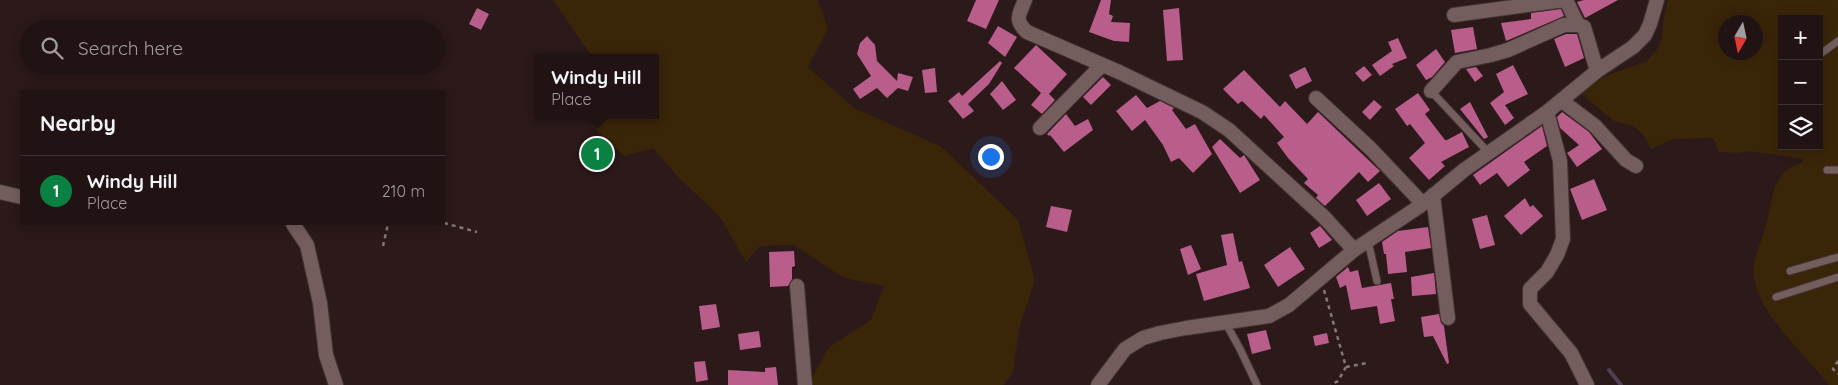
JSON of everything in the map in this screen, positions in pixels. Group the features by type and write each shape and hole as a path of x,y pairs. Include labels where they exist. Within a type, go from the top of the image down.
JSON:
{"street":[{"path":"1025,0 1018,18 1020,26 1027,32 1202,112 1229,130 1324,217 1354,250"},
{"path":"1454,15 1566,0 1578,24"},
{"path":"1098,385 1125,349 1143,338 1160,333 1269,316 1289,305 1354,250 1428,200 1488,152 1562,101 1597,71 1634,47 1645,35 1657,0"},
{"path":"1431,91 1457,62 1499,53 1564,25 1578,24 1584,27 1597,71"},
{"path":"1040,128 1102,65"},
{"path":"1316,98 1428,200 1448,318"},
{"path":"1562,101 1595,126 1626,160 1636,166"},
{"path":"1547,112 1560,161 1563,239 1557,255 1547,272 1530,289 1530,304 1571,353 1586,385"},
{"path":"0,192 20,197"},
{"path":"294,225 307,245 320,303 326,355 336,385"},
{"path":"797,286 805,385"}],"lane":[{"path":"1823,52 1838,41"},
{"path":"1431,91 1488,152"},
{"path":"1827,170 1838,170"},
{"path":"1368,241 1377,281"},
{"path":"1790,271 1838,257"},
{"path":"1776,297 1838,277"},
{"path":"1225,322 1257,385"}],"path":[{"path":"445,222 477,232"},
{"path":"383,246 388,225"},
{"path":"1320,278 1346,367 1338,381 1331,385"},
{"path":"1838,361 1834,370 1838,374"},
{"path":"1346,367 1367,363"}],"shaded area":[{"path":"553,0 818,0 828,29 808,67 854,108 942,147 1018,220 1035,280 1019,329 1013,372 1004,385 808,385 829,347 871,320 884,286 844,278 794,245 760,246 746,262 720,217 680,179 653,148 624,156 591,125 593,119 659,119 659,54 590,54"},
{"path":"1668,0 1838,0 1838,385 1829,385 1781,329 1760,297 1754,280 1755,260 1775,188 1785,171 1804,159 1749,151 1739,153 1719,152 1713,138 1673,139 1651,149 1645,137 1634,126 1614,121 1580,93 1596,81 1615,72 1646,62 1656,51 1662,38 1663,21"}],"building":[{"path":"976,0 999,0 986,29 967,21"},
{"path":"1101,0 1111,0 1109,14 1113,16 1111,22 1130,23 1129,42 1114,41 1089,32"},
{"path":"1584,0 1618,0 1585,18 1577,2"},
{"path":"477,8 489,14 481,30 469,24"},
{"path":"1179,8 1183,60 1167,61 1163,10"},
{"path":"1561,9 1564,16 1506,41 1501,23 1531,19 1531,13"},
{"path":"998,26 1017,37 1005,57 988,43"},
{"path":"1473,27 1477,49 1455,53 1451,30"},
{"path":"1566,34 1577,34 1584,58 1565,67 1554,39"},
{"path":"867,36 875,45 877,61 897,81 898,73 913,77 908,91 898,88 887,98 877,88 860,99 853,89 871,76 857,54 860,43"},
{"path":"1398,38 1407,58 1392,64 1394,66 1380,76 1372,65 1392,51 1388,42"},
{"path":"1036,45 1067,74 1049,94 1055,100 1042,114 1031,105 1041,93 1014,68"},
{"path":"1436,49 1445,62 1432,77 1426,80 1416,65"},
{"path":"1000,61 1002,63 989,84 968,104 974,111 963,119 948,101 959,92 962,96"},
{"path":"1513,65 1528,94 1505,105 1514,118 1505,125 1490,103 1504,92 1496,74"},
{"path":"1364,66 1372,75 1363,82 1355,73"},
{"path":"1305,67 1312,81 1296,89 1289,75"},
{"path":"1476,67 1483,76 1475,82 1466,69"},
{"path":"935,68 937,92 925,93 922,70"},
{"path":"1244,70 1280,107 1285,101 1307,124 1318,112 1380,171 1368,182 1359,172 1325,206 1316,198 1318,195 1304,183 1308,179 1277,143 1284,137 1264,115 1261,119 1242,101 1238,104 1223,89"},
{"path":"1103,77 1111,85 1091,105 1083,97"},
{"path":"1002,81 1016,100 1003,110 990,94"},
{"path":"1418,93 1430,110 1425,114 1445,140 1462,132 1469,147 1441,162 1445,166 1429,180 1409,158 1425,143 1410,124 1407,126 1395,109"},
{"path":"1136,95 1147,108 1160,101 1174,108 1172,110 1186,129 1195,124 1212,154 1193,173 1179,158 1171,162 1163,145 1145,120 1132,131 1116,111"},
{"path":"1374,100 1382,107 1370,120 1362,112"},
{"path":"1470,102 1488,137 1484,139 1460,109"},
{"path":"1562,112 1589,132 1602,149 1577,167 1567,153 1579,145 1560,128 1557,117"},
{"path":"1066,114 1075,126 1088,119 1093,130 1064,152 1047,134"},
{"path":"1542,126 1547,146 1524,162 1530,170 1508,187 1497,173 1480,185 1473,175"},
{"path":"1220,139 1240,158 1244,155 1260,180 1240,193 1212,147"},
{"path":"1594,179 1607,210 1582,220 1570,189"},
{"path":"1379,183 1391,199 1367,216 1356,200"},
{"path":"1525,198 1530,207 1533,205 1543,216 1521,235 1504,216"},
{"path":"1051,206 1072,210 1067,232 1046,227"},
{"path":"1487,215 1495,245 1480,249 1472,219"},
{"path":"1320,226 1332,240 1319,248 1310,233"},
{"path":"1428,227 1431,248 1405,252 1407,272 1388,274 1386,254 1384,254 1382,242 1398,231"},
{"path":"1233,233 1239,262 1242,261 1250,288 1204,301 1196,274 1227,265 1221,235"},
{"path":"1191,245 1201,269 1188,275 1180,249"},
{"path":"1290,247 1305,269 1278,287 1264,265"},
{"path":"794,251 795,266 792,267 792,279 788,286 770,287 769,252"},
{"path":"1348,267 1350,272 1358,270 1362,288 1391,283 1394,299 1391,299 1395,321 1380,324 1377,306 1351,310 1346,285 1340,288 1336,277"},
{"path":"1434,273 1436,294 1412,296 1411,277"},
{"path":"716,304 720,327 702,330 699,306"},
{"path":"1439,314 1441,323 1444,326 1449,363 1447,364 1433,336 1424,337 1421,317"},
{"path":"1266,330 1271,349 1252,354 1247,334"},
{"path":"759,331 761,347 740,350 738,334"},
{"path":"1327,333 1329,343 1315,346 1313,336"},
{"path":"705,361 708,380 696,382 694,362"},
{"path":"776,367 778,385 728,385 728,370 765,372 765,368"}],"waterway":[{"path":"1609,370 1621,385"}],"place":[{"name":"Windy Hill","path":"597,154"}]}
